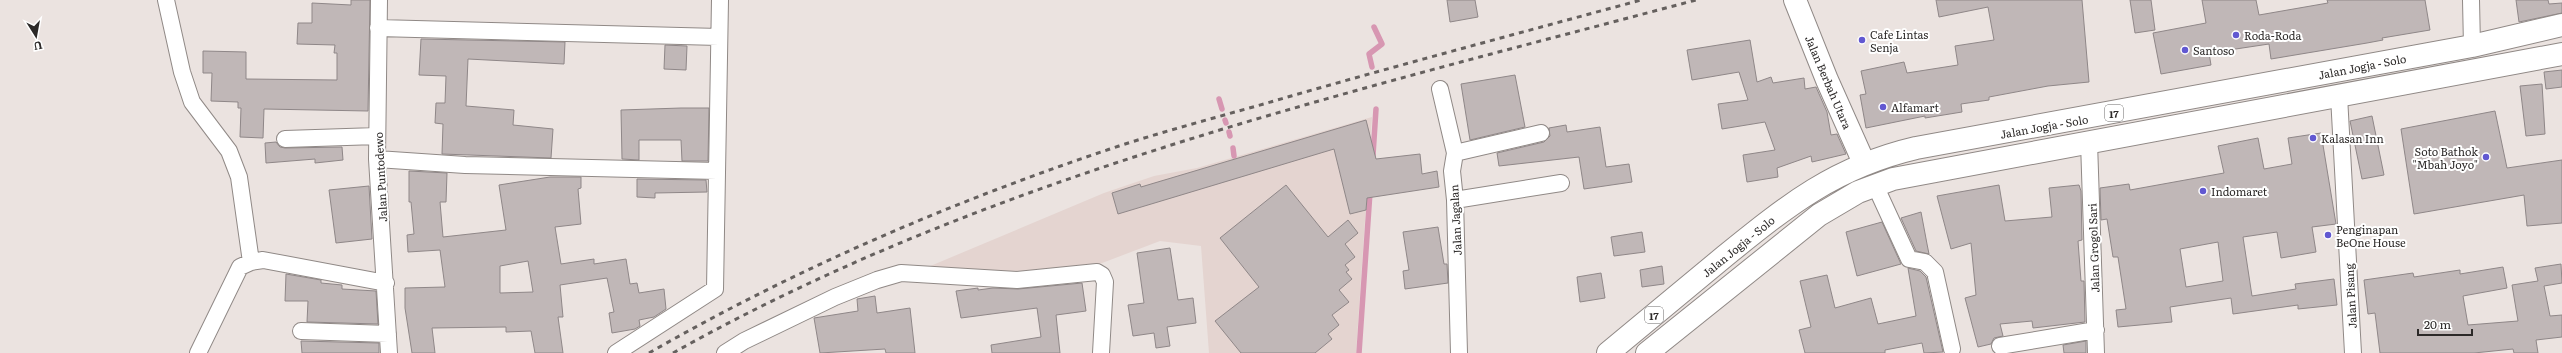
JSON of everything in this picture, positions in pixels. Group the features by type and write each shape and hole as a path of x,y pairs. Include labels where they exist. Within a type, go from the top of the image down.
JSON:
{"main road":[{"name":"Jalan Berbah Utara","path":"1795,0 1827,80 1864,163"},
{"name":"Jalan Jogja - Solo","path":"1608,353 1780,213 1818,186 1864,163 1916,148 2472,46 2562,25"},
{"name":"17","path":"1647,353 1819,215 1839,202 1876,185 1914,175 2562,54"}],"street":[{"path":"166,0 182,72 192,102 229,151 239,177 251,262"},
{"name":"Jalan Puntodewo","path":"379,0 377,159 386,283 389,353"},
{"path":"616,353 715,289 720,0"},
{"path":"2471,0 2472,46"},
{"path":"378,28 719,37"},
{"name":"Jalan Jagalan","path":"1440,89 1455,153 1452,171 1455,200 1459,353"},
{"name":"Jalan Pisang","path":"2339,96 2353,353"},
{"path":"1455,153 1541,133"},
{"path":"285,139 377,136"},
{"name":"Jalan Grogol Sari","path":"2089,142 2096,353"},
{"path":"377,159 465,165 717,171"},
{"path":"1455,200 1561,183"},
{"path":"1876,185 1909,259 1925,262 1934,272 1952,349"},
{"path":"198,353 240,267 251,262 263,260 386,283"},
{"path":"725,353 743,347 835,296 877,280 901,273 1017,280 1097,272 1102,276 1105,282 1101,353"},
{"path":"2000,346 2096,330"},
{"path":"301,331 388,334"}],"shaded area":[{"path":"1372,117 1356,353 1209,353 1201,246 1160,241 1089,268 1024,272 928,271 928,267 1104,193 1154,176 1197,168"}],"building":[{"path":"351,0 370,0 368,111 264,109 263,138 240,137 241,108 238,108 238,102 211,101 212,73 203,73 203,51 246,52 246,79 337,80 337,53 334,53 335,45 297,44 298,23 312,23 312,3 351,5"},
{"path":"1447,0 1475,0 1478,17 1450,22"},
{"path":"1936,0 2082,0 2089,82 2048,86 1989,97 1989,100 1961,104 1962,112 1925,118 1925,116 1866,128 1860,95 1866,94 1861,71 1904,62 1907,73 1958,65 1955,46 1994,40 1988,7 1939,17"},
{"path":"2130,0 2151,0 2155,30 2135,33"},
{"path":"2202,0 2256,0 2259,15 2328,3 2327,0 2425,0 2430,30 2382,38 2383,40 2367,43 2271,59 2269,44 2209,53 2211,65 2161,74 2153,33 2206,23"},
{"path":"2516,0 2548,0 2549,4 2562,3 2562,13 2519,22"},
{"path":"421,39 565,42 564,64 468,59 466,106 514,110 513,125 553,129 551,158 442,154 443,124 435,123 436,103 445,103 446,76 419,75"},
{"path":"1750,40 1757,82 1771,77 1773,83 1804,78 1805,89 1816,87 1827,112 1831,135 1837,134 1846,154 1812,162 1811,156 1777,168 1778,177 1747,182 1743,155 1775,150 1765,122 1722,129 1718,104 1748,100 1739,72 1692,80 1687,50"},
{"path":"665,45 687,46 686,70 664,69"},
{"path":"2562,70 2562,87 2546,89 2544,72"},
{"path":"1515,75 1525,127 1470,140 1461,84"},
{"path":"2542,84 2545,134 2526,136 2520,86"},
{"path":"709,108 708,161 682,161 681,140 639,140 639,160 622,159 621,110"},
{"path":"2495,111 2507,168 2562,160 2562,223 2527,226 2524,195 2414,214 2401,129"},
{"path":"2372,116 2384,175 2362,179 2350,121"},
{"path":"1366,120 1376,159 1420,154 1422,174 1437,171 1439,187 1367,198 1366,210 1350,214 1334,149 1118,214 1112,193 1140,184 1141,187"},
{"path":"1566,125 1567,132 1600,127 1606,167 1629,164 1632,182 1584,189 1579,157 1499,166 1497,153 1544,142 1550,136 1549,128"},
{"path":"2321,133 2336,224 2312,227 2316,252 2281,258 2277,232 2243,237 2252,296 2296,289 2295,284 2334,279 2337,305 2298,309 2298,305 2233,314 2231,298 2170,307 2172,322 2118,327 2116,310 2126,309 2118,257 2113,257 2107,219 2101,220 2100,188 2129,184 2130,190 2224,173 2218,146 2258,138 2264,169 2292,164 2288,138","holes":["2218,242 2223,281 2186,287 2180,249"]},
{"path":"276,142 280,147 285,148 342,147 343,160 315,163 315,159 266,163 265,143"},
{"path":"409,171 447,173 446,202 440,202 443,237 506,230 499,185 550,177 581,177 581,188 578,189 581,224 555,227 561,264 594,259 594,264 626,259 630,284 637,283 639,293 664,289 666,309 654,317 639,320 640,326 635,329 612,333 609,313 614,312 607,278 560,285 563,317 558,317 563,353 535,353 531,331 506,332 506,327 432,328 435,353 412,353 405,308 405,288 445,287 440,250 408,252 407,235 414,234 411,202 409,202","holes":["528,261 533,292 500,293 500,266"]},
{"path":"637,179 706,180 707,192 655,193 655,198 637,197"},
{"path":"1286,185 1328,237 1348,220 1358,233 1345,244 1355,257 1345,265 1349,270 1346,272 1352,279 1339,290 1349,302 1332,315 1339,325 1328,334 1332,339 1315,353 1241,353 1215,321 1259,287 1220,238"},
{"path":"1999,185 2005,221 2052,217 2049,188 2079,185 2081,191 2082,240 2078,241 2081,281 2084,281 2085,322 2033,328 2032,321 2000,324 2003,336 1994,338 1991,344 1978,347 1965,298 1976,295 1971,243 1951,249 1937,196"},
{"path":"369,186 372,239 336,243 329,190"},
{"path":"1921,212 1929,254 1916,251 1901,218"},
{"path":"1882,222 1901,264 1857,276 1846,232"},
{"path":"1438,227 1444,264 1447,264 1448,283 1405,289 1403,271 1409,270 1403,232"},
{"path":"1642,232 1645,252 1614,256 1611,237"},
{"path":"1170,248 1178,300 1193,298 1196,323 1167,327 1170,346 1156,348 1154,333 1133,336 1128,305 1144,303 1137,253"},
{"path":"2561,264 2562,283 2544,286 2550,316 2562,315 2562,337 2536,340 2538,353 2514,353 2513,349 2474,353 2380,353 2375,313 2368,314 2364,280 2413,273 2414,277 2460,270 2460,274 2503,267 2507,288 2463,296 2468,325 2518,321 2512,285 2538,281 2535,268"},
{"path":"1662,266 1664,284 1642,287 1640,270"},
{"path":"1908,268 1920,271 1926,277 1943,352 1924,353 1922,343 1885,350 1885,353 1805,353 1799,330 1811,327 1800,281 1827,275 1835,308 1871,298 1878,324 1916,316"},
{"path":"1601,273 1605,298 1580,302 1577,277"},
{"path":"286,274 321,280 321,283 342,285 342,289 376,291 378,324 307,322 308,301 285,301"},
{"path":"1082,283 1086,311 1056,315 1060,353 992,353 991,345 1041,337 1037,308 961,318 956,291 978,288 978,290 993,288 1018,289"},
{"path":"875,296 877,313 910,308 915,353 886,353 885,349 820,353 814,318 858,311 857,299"},
{"path":"301,341 379,343 379,353 302,353"},
{"path":"2086,341 2086,353 2064,353 2063,345"}],"waterway":[{"path":"1372,67 1369,54 1382,44 1374,27"},
{"path":"1219,99 1222,109"},
{"path":"1373,155 1376,109"},
{"path":"1229,132 1230,136"},
{"path":"1233,148 1234,156"},
{"path":"1359,353 1370,192"}],"railway":[{"path":"649,353 762,292 820,264 938,213 1058,167 1174,129 1641,0"},
{"path":"673,353 794,291 918,236 1044,188 1172,145 1303,106 1434,69 1696,0"}],"place":[{"name":"Roda-Roda","path":"2236,35"},
{"name":"Cafe Lintas Senja","path":"1862,40"},
{"name":"Santoso","path":"2185,50"},
{"name":"Alfamart","path":"1883,107"},
{"name":"Kalasan Inn","path":"2313,138"},
{"name":"Soto Bathok \"Mbah Joyo\"","path":"2486,157"},
{"name":"Indomaret","path":"2203,191"},
{"name":"Penginapan BeOne House","path":"2328,235"}]}
